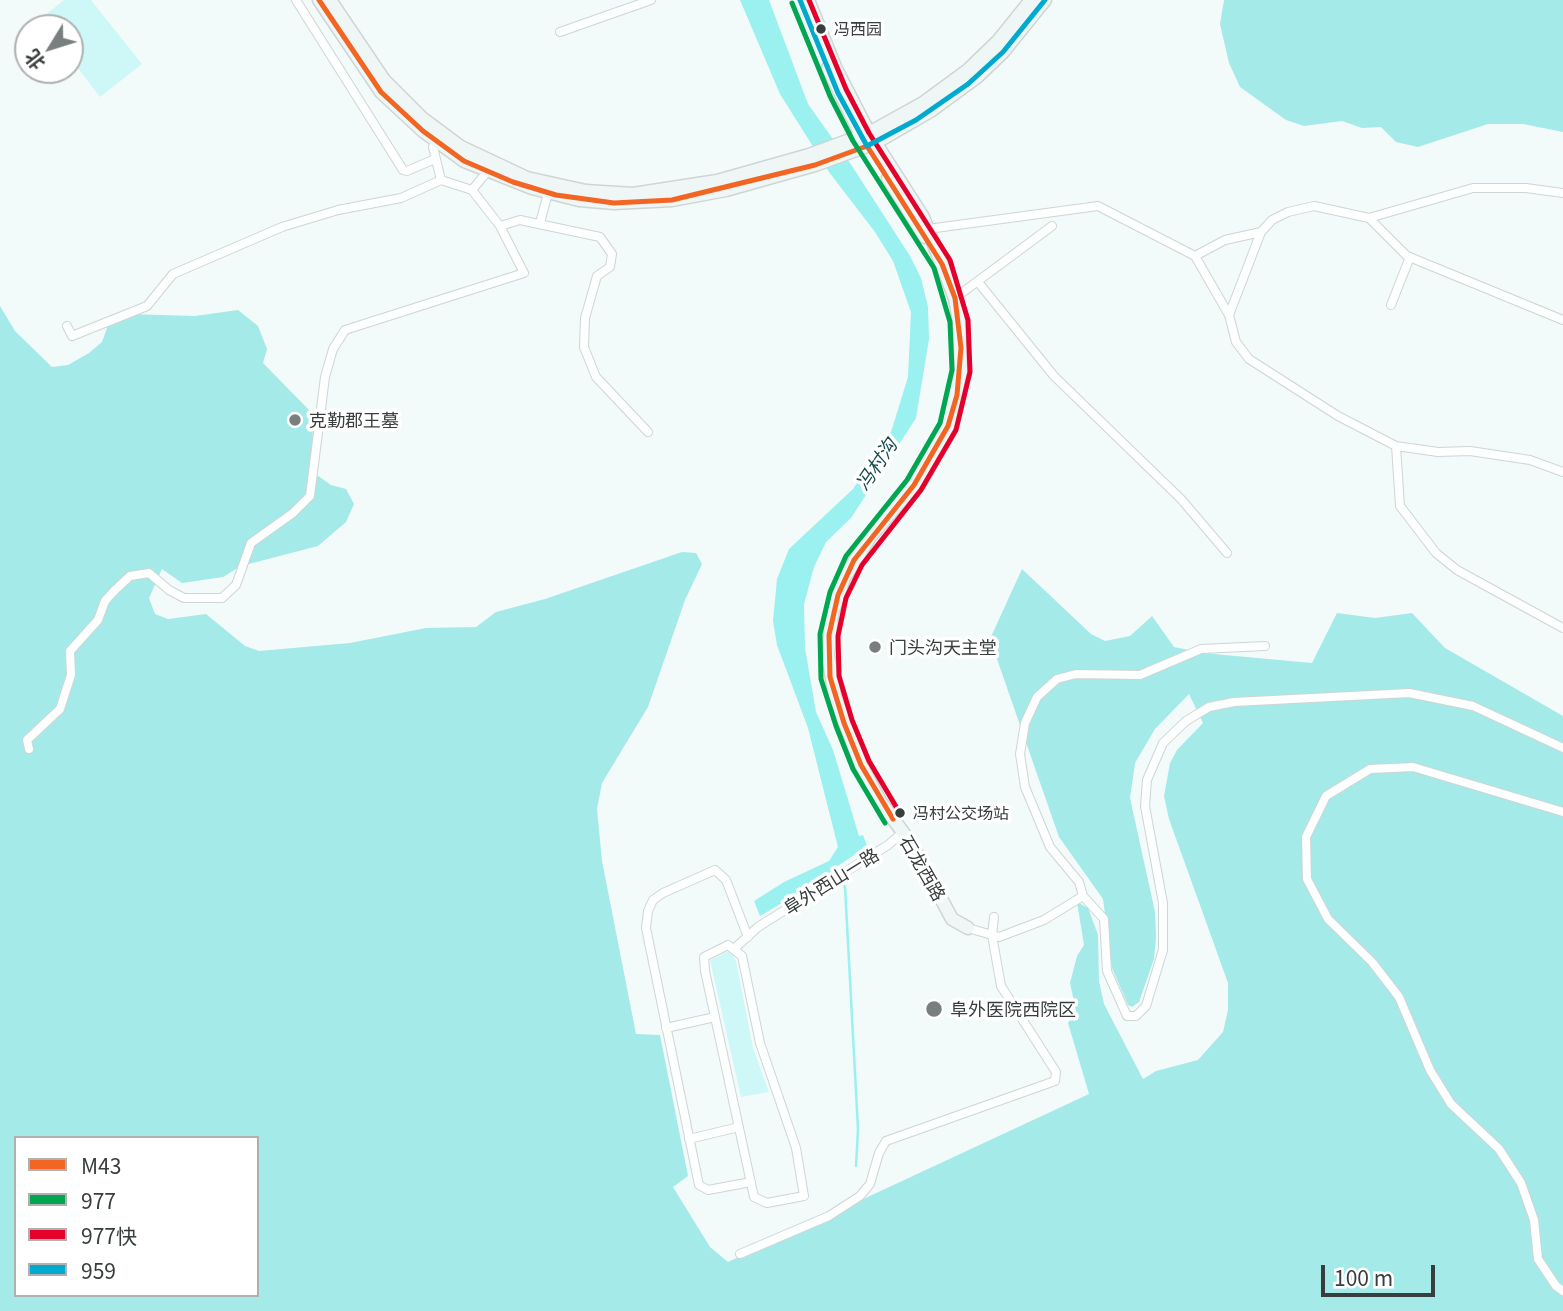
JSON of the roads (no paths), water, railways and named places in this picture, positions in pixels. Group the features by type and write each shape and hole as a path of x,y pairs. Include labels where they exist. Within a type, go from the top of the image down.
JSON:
{"main road":[{"path":"320,0 381,92 440,137 510,171 565,188 633,194 699,186 812,160"},
{"path":"330,0 384,80 464,161 548,193 597,202 655,202 726,190 868,139 940,104 977,77 1003,52 1045,0"},
{"name":"石龙西路","path":"800,0 838,93 928,229 955,298 960,321 961,371 948,426 914,485 854,560 838,595 829,635 830,677 844,723 880,801 913,846 952,919 968,929"},
{"name":"石龙西路","path":"808,0 868,139 942,264"},
{"path":"868,139 968,70 998,41 1031,0"}],"street":[{"path":"296,0 403,170 407,171 435,159"},
{"path":"560,32 650,0"},
{"path":"440,137 433,147 441,180"},
{"path":"472,190 487,172"},
{"path":"29,749 27,740 60,709 71,675 70,651 98,620 105,601 130,576 149,573 169,590 184,598 222,598 236,585 251,543 293,513 310,496 325,377 333,349 345,330 524,273 500,226 472,190 441,180 401,198 338,210 282,227 173,274 147,306 72,336 67,326"},
{"path":"1229,315 1261,232 1272,220 1288,212 1314,206 1368,218 1473,188 1526,188 1563,193"},
{"path":"540,223 548,193"},
{"path":"928,229 1098,206 1195,256 1229,315 1236,342 1249,359 1338,416 1396,446 1506,456 1530,460 1563,472"},
{"path":"1368,218 1409,257 1563,320"},
{"path":"500,226 520,220 600,237 612,254 610,267 597,276 585,318 583,347 596,377 648,432"},
{"path":"955,298 1052,226"},
{"path":"1195,256 1225,240 1261,232"},
{"path":"1391,305 1409,257"},
{"path":"978,282 1054,376 1181,499 1227,553"},
{"path":"1396,446 1399,506 1436,553 1457,570 1563,628"},
{"path":"1265,646 1201,649 1140,675 1076,674 1057,679 1037,697 1025,723 1020,754 1026,787 1050,847 1080,882 1083,896 1104,919 1107,971 1127,1016 1136,1016 1146,1006 1158,973 1164,939 1163,903 1146,821 1147,780 1163,743 1186,721 1209,708 1234,702 1409,693 1473,706 1563,748"},
{"path":"1563,812 1413,767 1370,769 1326,796 1306,837 1307,880 1328,919 1372,962 1399,997 1430,1070 1451,1104 1499,1149 1521,1183 1534,1220 1538,1259 1556,1286 1563,1291"},
{"name":"阜外西山一路","path":"736,948 758,927 839,877 902,833"},
{"path":"748,937 726,880 715,870 653,900 646,928 699,1185 708,1190 751,1182"},
{"path":"968,929 999,937 1044,920 1083,896"},
{"path":"740,1254 829,1216 860,1196 870,1184 879,1153 886,1142 1055,1081 1056,1072 1001,986 992,935 994,917"},
{"path":"728,945 736,948 742,956 749,981 760,1043 796,1147 804,1196 767,1203 758,1201 751,1182 704,957 719,947 728,945"},
{"path":"666,1028 715,1017"},
{"path":"689,1139 739,1127"}],"water":[{"name":"冯村沟","path":"740,0 769,0 808,104 852,166 910,256 921,278 928,307 929,339 916,418 851,518 826,542 814,567 804,604 805,648 816,712 833,750 859,836 863,835 867,846 835,868 836,871 760,916 754,901 784,882 829,861 838,847 808,728 777,645 773,621 777,579 789,549 853,489 891,432 908,377 911,312 893,261 875,232 829,172 780,94"}],"waterway":[{"path":"833,865 845,887 858,1129 856,1166"}],"place":[{"name":"冯西园","path":"821,29"},
{"name":"克勤郡王墓","path":"295,420"},
{"name":"门头沟天主堂","path":"875,647"},
{"name":"冯村公交场站","path":"900,813"},
{"name":"阜外医院西院区","path":"934,1009"}]}
